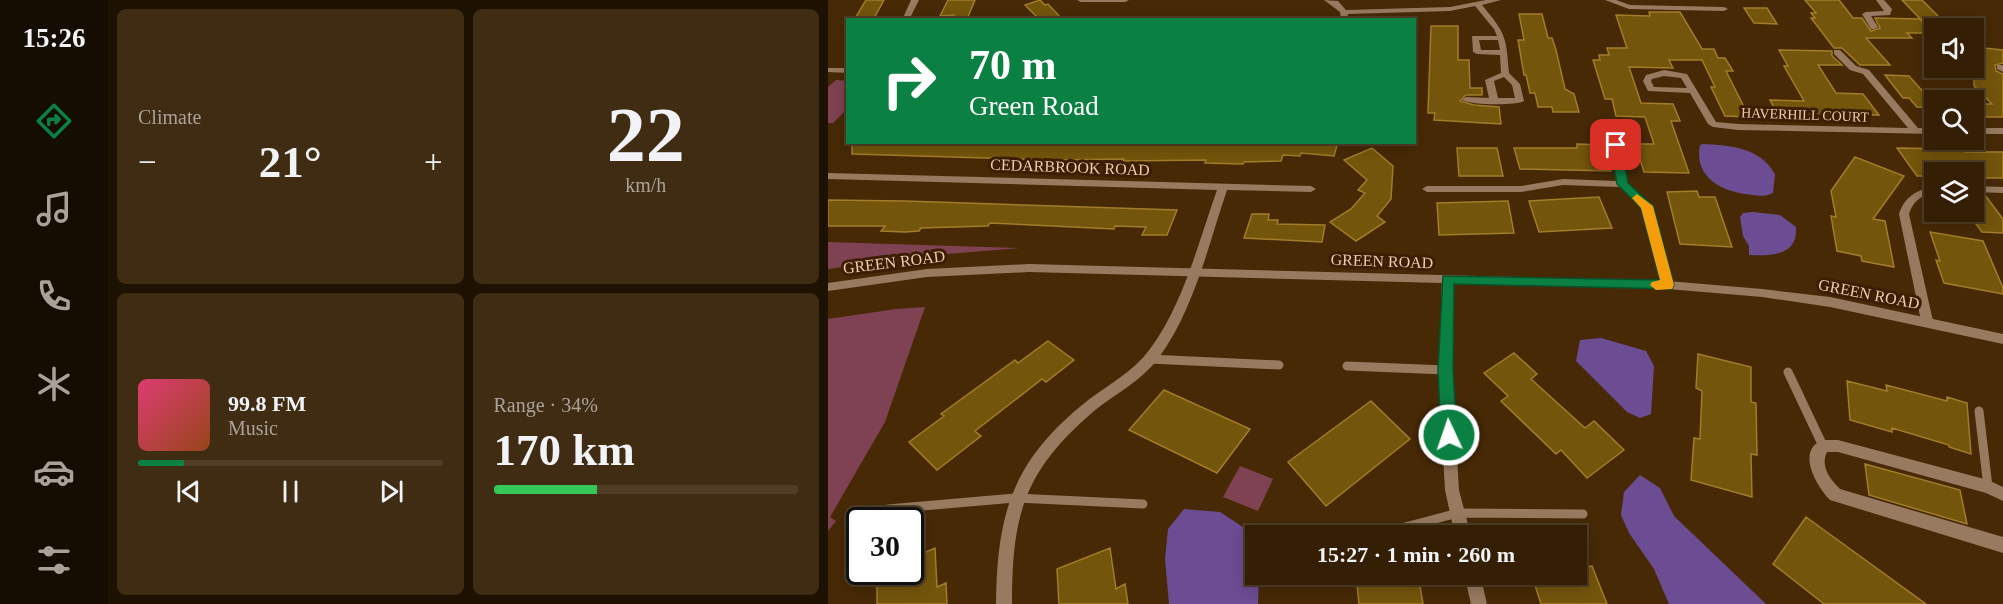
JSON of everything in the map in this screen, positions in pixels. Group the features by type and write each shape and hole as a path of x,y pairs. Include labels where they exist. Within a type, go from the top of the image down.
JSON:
{"street":[{"path":"906,18 915,0"},
{"path":"1081,0 1125,0"},
{"path":"1328,0 1335,3 1344,16 1450,9 1497,0"},
{"path":"1609,0 1629,7 1724,9"},
{"path":"1874,27 1866,14 1887,13 1888,9 1880,0"},
{"path":"1466,100 1520,100 1516,84 1505,74 1498,29 1478,5"},
{"path":"1501,38 1475,38 1477,52 1503,53"},
{"path":"1837,52 1853,68 1866,72 1916,131"},
{"path":"828,70 846,71"},
{"path":"1494,101 1490,80 1505,74"},
{"name":"HAVERHILL COURT","path":"1695,91 1660,91 1651,89 1647,81 1649,77 1655,75 1684,76 1695,91 1713,124 1738,127 1924,131"},
{"path":"1984,131 2003,131"},
{"path":"1616,145 1623,184 1647,206 1668,285"},
{"name":"CEDARBROOK ROAD","path":"828,176 1311,189"},
{"path":"1427,189 1521,189 1563,182 1623,184"},
{"path":"1004,604 1009,527 1015,498 1029,470 1085,411 1149,359 1172,326 1223,186"},
{"path":"1984,189 2003,190"},
{"path":"1924,193 1914,196 1907,204 1904,214 1927,321"},
{"name":"GREEN ROAD","path":"828,287 927,273 1018,269 1668,285 1808,299 1927,321 2003,339"},
{"path":"1448,279 1446,370 1452,490 1461,525"},
{"path":"2003,494 1988,487 1838,446 1823,446 1819,449 1817,466 1822,482 1835,495 2003,545"},
{"path":"1475,585 1479,604"}],"lane":[{"path":"1149,359 1279,364"},
{"path":"1347,366 1446,370"},
{"path":"1788,372 1823,446"},
{"path":"1979,411 1988,487"},
{"path":"911,507 1015,498 1143,504"},
{"path":"1413,525 1458,513 1583,514"}],"shaded area":[{"path":"836,80 846,81 846,110 833,123 828,123 828,87"},
{"path":"1700,145 1734,147 1762,158 1775,174 1773,193 1763,196 1745,194 1717,185 1704,173 1701,165"},
{"path":"1743,213 1780,215 1796,227 1793,244 1788,249 1774,254 1749,255 1749,246 1743,236 1740,217"},
{"path":"828,242 1020,248 921,256 828,269"},
{"path":"925,307 885,422 830,517 836,521 828,531 828,319"},
{"path":"1601,338 1646,351 1654,366 1651,414 1640,418 1627,412 1576,361 1580,340"},
{"path":"1240,466 1273,479 1258,511 1223,497"},
{"path":"1640,475 1660,488 1674,516 1766,604 1669,604 1654,569 1629,533 1621,515 1624,492"},
{"path":"1184,509 1220,512 1245,528 1245,585 1259,585 1258,604 1169,604 1165,559 1168,529"}],"building":[{"path":"866,0 884,0 874,18 855,18"},
{"path":"948,0 975,0 967,18 953,18 954,15 940,16"},
{"path":"1040,0 1045,5 1048,4 1061,18 1038,18 1025,5"},
{"path":"1805,0 1839,0 1853,18 1862,18 1871,31 1880,28 1875,18 1920,19 1924,23 1924,33 1907,33 1912,38 1866,38 1890,65 1860,65 1842,48 1834,48 1811,18 1815,18 1811,13 1816,13"},
{"path":"1902,0 1922,0 1940,18 1924,18 1924,23"},
{"path":"1744,8 1767,8 1777,24 1754,23"},
{"path":"1649,12 1680,12 1702,49 1714,49 1718,58 1725,58 1733,71 1726,71 1749,117 1725,116 1711,87 1715,87 1702,60 1669,60 1673,68 1629,67 1641,103 1673,104 1680,121 1671,121 1689,173 1644,172 1635,144 1654,144 1645,117 1616,116 1612,99 1605,99 1593,60 1600,60 1599,55 1609,55 1607,48 1627,48 1616,15 1650,16"},
{"path":"1519,14 1542,14 1548,38 1552,38 1556,50 1565,89 1574,94 1579,112 1553,112 1552,107 1538,107 1535,93 1530,93 1526,75 1524,75 1518,40 1524,40"},
{"path":"1431,26 1458,26 1458,60 1469,60 1470,88 1482,88 1482,95 1466,95 1460,101 1474,105 1499,107 1501,124 1434,120 1435,113 1428,113"},
{"path":"1984,48 2003,50 2003,63 1995,65 1996,71 2003,74 2003,117 1984,117 1984,104 1992,104 1984,96 1984,90 1978,90 1974,86 1974,78 1984,78"},
{"path":"1779,50 1832,51 1832,56 1842,65 1818,65 1836,93 1863,94 1879,115 1845,115 1848,119 1781,120 1770,100 1804,101 1784,66 1788,66"},
{"path":"1885,75 1909,76 1924,93 1924,107 1917,107 1909,98 1903,98"},
{"path":"852,144 1337,144 1334,156 1301,153 1300,156 1283,155 1281,161 1244,162 1243,164 1205,163 1206,160 1052,160 852,154"},
{"path":"1577,144 1604,145 1611,171 1520,169 1514,148 1577,148"},
{"path":"1372,148 1393,166 1391,199 1377,216 1385,222 1356,241 1330,222 1351,209 1365,193 1358,190 1367,180 1344,160"},
{"path":"1457,148 1497,148 1503,176 1459,176"},
{"path":"1897,148 2003,152 2003,178 1984,178 1984,162 1924,162 1924,176 1917,176"},
{"path":"1855,157 1904,176 1873,219 1885,221 1894,267 1862,261 1861,256 1837,251 1831,216 1836,217 1831,191"},
{"path":"1697,191 1699,197 1715,197 1732,247 1680,244 1667,192"},
{"path":"1984,195 2003,219 2003,233 1982,232 1974,222 1984,222"},
{"path":"1599,197 1612,228 1539,232 1529,201"},
{"path":"828,200 1177,210 1167,235 1142,235 1146,227 1115,226 1114,229 990,223 988,226 921,228 919,231 905,232 881,231 885,226 828,226"},
{"path":"1508,201 1514,233 1439,235 1437,203"},
{"path":"1252,214 1269,214 1268,220 1278,220 1277,224 1325,225 1322,242 1244,238"},
{"path":"1930,232 1983,241 2003,288 2003,294 1944,283 1936,260 1940,261"},
{"path":"1048,341 1074,360 1046,382 1042,379 975,431 981,436 937,470 909,442 944,416 941,414 1015,360 1018,363"},
{"path":"1514,353 1537,374 1531,379 1585,428 1594,421 1624,450 1587,478 1561,450 1556,454 1501,401 1508,396 1484,373"},
{"path":"1698,354 1751,367 1751,402 1756,403 1757,455 1751,454 1752,497 1691,480 1694,438 1700,439 1702,391 1696,388"},
{"path":"1847,381 1887,391 1886,385 1947,401 1947,397 1967,403 1971,454 1892,428 1892,432 1850,420"},
{"path":"1164,390 1250,429 1217,473 1129,430"},
{"path":"1371,401 1410,439 1326,506 1288,462"},
{"path":"1865,464 1960,490 1967,524 1869,495"},
{"path":"1806,517 1926,604 1824,604 1773,564"},
{"path":"935,548 937,587 946,583 947,604 877,604 877,585 924,585 924,553"},
{"path":"1110,548 1116,589 1125,584 1128,604 1059,604 1057,569"},
{"path":"1592,566 1607,604 1541,604 1535,585 1587,585 1587,567"},
{"path":"1357,585 1420,585 1423,604 1359,604"}],"slow traffic":[{"path":"1637,198 1647,206 1668,285 1656,285"}],"route":[{"path":"1449,435 1446,370 1448,279 1668,285 1647,206 1623,184 1616,145"}]}
